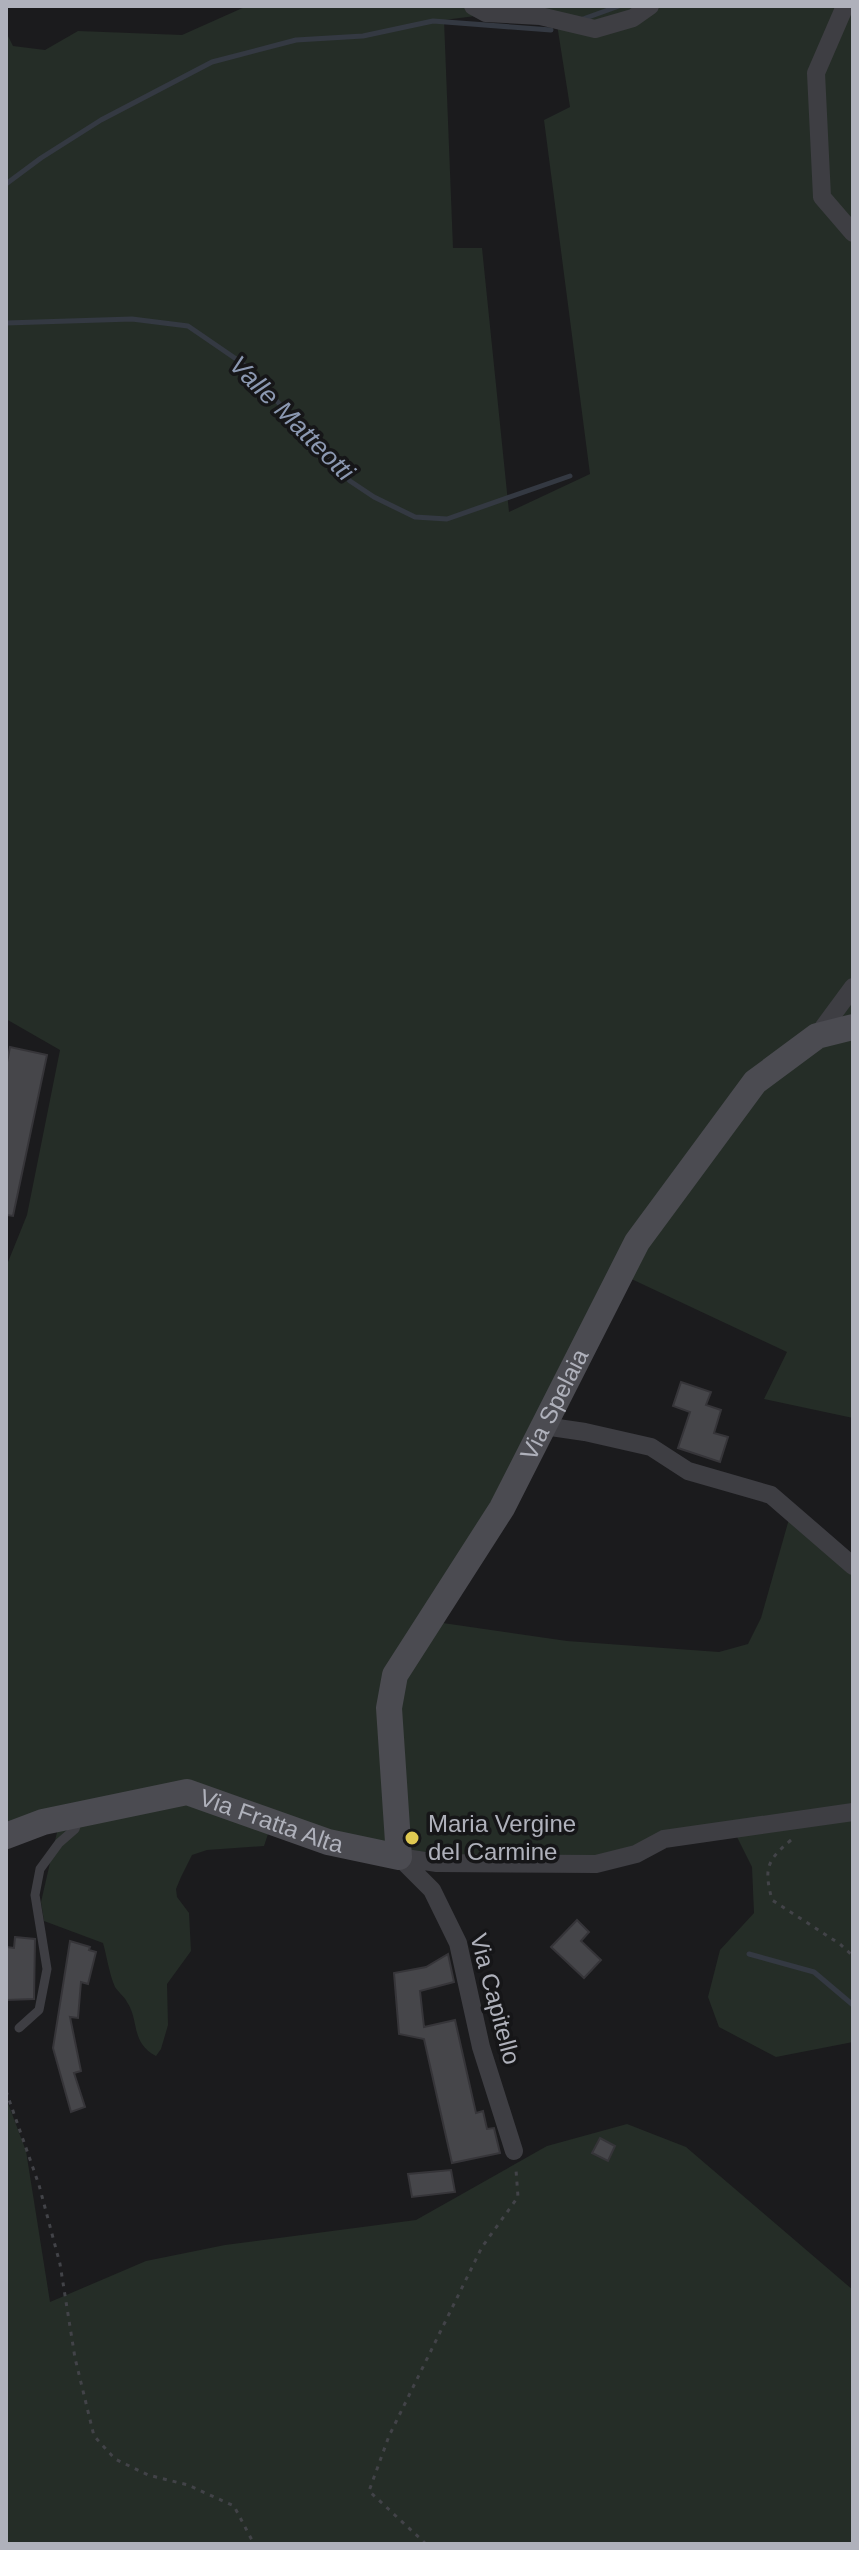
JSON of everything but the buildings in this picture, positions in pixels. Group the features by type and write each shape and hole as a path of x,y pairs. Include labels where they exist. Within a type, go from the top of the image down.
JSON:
{"street":[{"path":"473,6 486,13 540,16 595,29 633,18 650,6"},
{"path":"845,6 816,73 822,197 853,233"},
{"path":"817,1036 853,987"},
{"name":"Via Spelaia","path":"399,1857 389,1708 395,1675 502,1508 637,1242 755,1082 817,1036 853,1027"},
{"path":"544,1426 651,1447 688,1471 771,1495 853,1566"},
{"name":"Via Fratta Alta","path":"6,1836 43,1822 187,1792 328,1842 399,1857"},
{"path":"399,1857 437,1863 596,1864 636,1854 664,1839 853,1812"},
{"name":"Via Capitello","path":"399,1857 432,1890 458,1943 481,2047 514,2151"}],"lane":[{"path":"19,2028 39,2010 47,1969 35,1895 40,1869 59,1843 75,1829 79,1815"}],"path":[{"path":"795,1837 774,1854 766,1874 772,1900 840,1944 853,1956"},
{"path":"6,2091 39,2185 60,2264 75,2358 94,2436 115,2459 148,2475 188,2485 234,2506 254,2544"},
{"path":"426,2544 369,2491 389,2436 482,2247 518,2197 514,2151"}],"shaded area":[{"path":"247,6 853,6 853,1418 764,1399 787,1352 625,1276 429,1621 567,1641 719,1652 748,1644 761,1618 791,1512 853,1572 853,2042 776,2057 719,2027 708,1997 720,1950 754,1913 752,1867 735,1833 676,1834 599,1863 396,1857 272,1822 264,1846 207,1850 192,1855 181,1877 176,1889 177,1897 189,1913 191,1951 167,1984 168,2025 156,2056 142,2044 131,2009 115,1987 103,1943 44,1921 41,1902 58,1828 6,1841 6,1267 27,1215 60,1050 6,1019 6,32 13,46 45,50 78,31 182,35","holes":["499,13 556,18 570,107 544,120 590,474 509,512 482,248 453,248 444,20"]},
{"path":"6,2098 26,2151 50,2302 146,2261 225,2245 416,2220 547,2146 627,2124 686,2147 853,2290 853,2544 6,2544"}],"waterway":[{"name":"Valle Matteotti","path":"583,19 619,6"},
{"name":"Valle Matteotti","path":"6,184 101,120 212,62 296,40 363,36 433,21 551,30"},
{"name":"Valle Matteotti","path":"6,323 132,319 188,326 242,363 350,481 415,517 447,519 570,476"},
{"path":"749,1954 814,1972 853,2005"}],"place":[{"name":"Maria Vergine del Carmine","path":"412,1838"}]}
